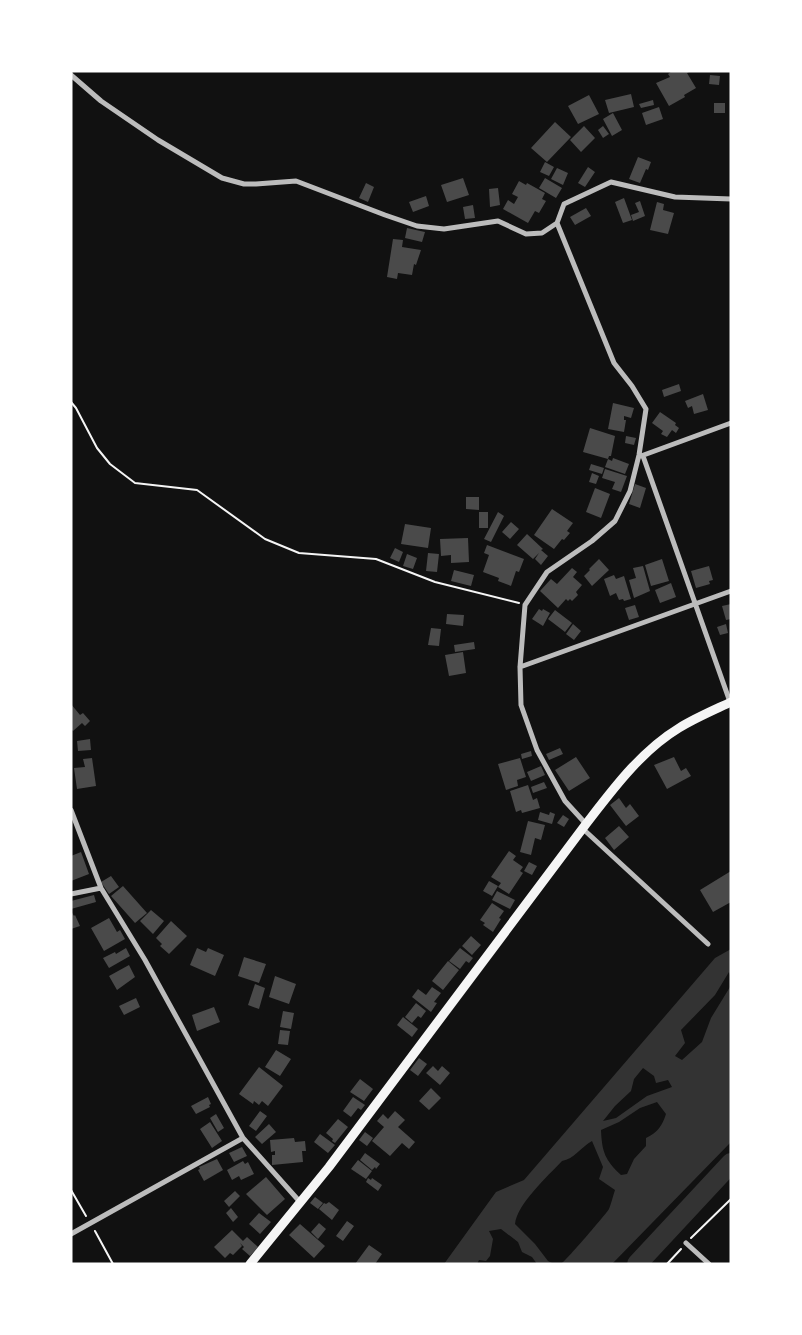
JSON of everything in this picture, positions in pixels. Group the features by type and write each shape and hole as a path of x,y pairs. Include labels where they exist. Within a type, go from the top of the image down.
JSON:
{"main road":[{"path":"250,1264 329,1167 584,826 623,777 649,751 679,728 731,702"}],"street":[{"path":"71,75 101,101 164,144 222,178 244,184 296,180 418,226 444,229 498,221 526,234 542,233 557,223 564,204 611,182 675,197 731,199"},
{"path":"557,223 614,363 632,386 646,409 641,455 630,491 615,521 592,541 547,572 525,605 520,667 521,705 537,750 565,801 584,826 708,944"},
{"path":"641,455 731,423"},
{"path":"641,455 731,702"},
{"path":"520,667 731,591"},
{"path":"71,810 101,888 145,960 243,1138 300,1202"},
{"path":"71,894 101,888"},
{"path":"71,1234 243,1138"},
{"path":"686,1243 710,1264"}],"path":[{"path":"71,402 97,448 110,464 135,483 197,490 265,539 299,553 376,559 435,582 525,605"},
{"path":"71,1190 113,1264"},
{"path":"667,1264 731,1199"}],"shaded area":[{"path":"731,949 731,978 729,972 715,995 681,1030 685,1043 675,1056 682,1060 702,1042 711,1018 730,987 731,981 731,1142 612,1264 561,1264 609,1209 615,1190 599,1179 603,1167 592,1141 570,1158 562,1161 527,1199 517,1216 515,1224 535,1244 548,1261 554,1264 537,1264 532,1257 522,1252 518,1242 501,1229 489,1231 493,1239 490,1256 486,1261 479,1260 477,1264 444,1264 496,1192 524,1180 715,958","holes":["643,1068 654,1076 656,1083 668,1080 672,1087 647,1096 616,1118 603,1121 631,1091 634,1079","657,1102 666,1114 663,1122 657,1131 646,1138 646,1146 634,1159 627,1174 621,1175 611,1165 605,1155 601,1130 619,1122 640,1108"]}],"building":[{"path":"672,71 691,71 687,73 696,88 669,106 656,83 670,77 668,74"},
{"path":"710,75 720,76 719,85 709,84"},
{"path":"631,94 634,107 609,113 605,100"},
{"path":"589,95 599,114 578,124 568,106"},
{"path":"653,100 654,105 641,108 639,104"},
{"path":"714,103 725,103 725,113 714,113"},
{"path":"659,107 663,119 646,125 642,113"},
{"path":"613,113 622,130 612,136 603,119"},
{"path":"555,122 571,137 547,162 531,148"},
{"path":"584,126 595,138 581,152 570,140"},
{"path":"603,126 609,134 603,138 598,130"},
{"path":"638,157 651,162 640,183 629,179"},
{"path":"545,162 554,167 549,176 540,172"},
{"path":"588,167 595,172 585,187 578,183"},
{"path":"557,168 568,173 563,185 551,179"},
{"path":"463,178 469,195 447,202 441,185"},
{"path":"545,178 562,188 556,198 539,188"},
{"path":"519,181 526,185 527,183 545,193 542,199 546,201 539,213 535,211 528,223 503,209 508,200 514,204 518,197 512,194"},
{"path":"366,183 374,187 368,202 359,198"},
{"path":"498,188 500,205 490,207 489,189"},
{"path":"426,196 429,206 413,212 409,202"},
{"path":"624,198 632,220 623,223 615,202"},
{"path":"640,201 645,216 633,221 631,215 639,212 635,203"},
{"path":"657,202 664,204 663,210 674,213 668,234 650,230"},
{"path":"473,205 475,218 465,219 463,207"},
{"path":"586,208 591,216 575,225 570,217"},
{"path":"407,228 425,232 422,242 405,238"},
{"path":"393,239 403,240 402,247 421,250 416,265 414,264 412,275 398,273 397,279 387,277"},
{"path":"679,384 681,391 664,397 662,390"},
{"path":"703,394 708,410 694,414 692,406 688,408 685,401"},
{"path":"613,403 634,408 631,418 624,416 624,420 626,420 624,432 608,429"},
{"path":"660,412 676,423 675,425 679,428 676,433 672,430 667,437 661,434 663,431 652,423"},
{"path":"590,428 615,436 611,456 608,459 583,452"},
{"path":"626,436 636,438 634,445 625,443"},
{"path":"613,458 629,464 625,474 605,467 608,459 612,461"},
{"path":"591,464 604,468 602,474 589,470"},
{"path":"605,469 627,476 621,492 612,489 615,482 602,478"},
{"path":"592,473 599,476 596,484 589,482"},
{"path":"635,484 646,488 640,508 629,504"},
{"path":"595,488 610,494 601,518 586,512"},
{"path":"466,497 479,497 479,510 466,509"},
{"path":"552,509 573,523 567,531 570,533 554,549 534,535"},
{"path":"479,512 488,512 488,528 479,528"},
{"path":"498,512 504,516 491,542 484,539"},
{"path":"511,522 519,529 510,539 502,532"},
{"path":"405,524 431,528 428,548 401,544"},
{"path":"527,534 548,556 541,565 535,559 539,553 533,559 517,545"},
{"path":"468,538 469,562 451,563 451,555 441,556 440,539"},
{"path":"487,545 524,559 519,572 516,571 511,586 498,581 499,578 483,572 489,555 484,553"},
{"path":"395,548 403,552 399,562 390,558"},
{"path":"428,553 439,554 437,572 426,571"},
{"path":"407,554 417,558 413,569 403,566"},
{"path":"599,559 609,570 592,586 584,576"},
{"path":"662,559 669,581 651,586 645,565"},
{"path":"643,566 650,591 634,598 629,580 636,578 633,568"},
{"path":"709,566 713,580 709,581 710,584 696,588 691,571"},
{"path":"572,568 577,572 573,577 582,585 576,592 578,595 572,601 566,599 558,608 540,591 551,579 557,584"},
{"path":"454,570 474,575 471,586 451,581"},
{"path":"614,575 616,579 624,576 631,599 619,600 616,593 610,596 604,579"},
{"path":"671,583 676,597 660,603 655,590"},
{"path":"731,604 731,619 726,620 722,606"},
{"path":"635,605 639,617 629,620 625,608"},
{"path":"539,609 550,613 543,626 532,619"},
{"path":"555,610 572,623 565,632 548,619"},
{"path":"447,614 464,615 463,626 446,624"},
{"path":"573,624 581,631 574,640 566,634"},
{"path":"726,624 728,633 720,635 717,627"},
{"path":"431,628 441,629 439,646 428,645"},
{"path":"474,642 475,649 455,652 454,645"},
{"path":"463,652 466,673 449,676 445,655"},
{"path":"71,704 80,715 83,713 90,721 85,726 82,723 73,731 71,729"},
{"path":"90,739 91,750 78,751 77,741"},
{"path":"560,748 563,754 549,760 546,754"},
{"path":"531,751 532,756 522,759 521,754"},
{"path":"576,757 590,778 569,791 555,770"},
{"path":"674,757 681,771 686,768 691,776 667,789 654,765"},
{"path":"92,758 96,786 77,789 74,768 85,767 83,759"},
{"path":"520,758 526,777 517,780 518,786 506,790 498,764"},
{"path":"541,766 545,775 531,781 527,772"},
{"path":"544,782 547,788 533,793 531,787"},
{"path":"528,785 533,800 537,798 540,808 522,813 521,810 516,812 510,791"},
{"path":"619,798 626,808 630,804 639,816 626,826 610,805"},
{"path":"540,812 549,815 550,812 555,814 552,824 538,820"},
{"path":"563,815 569,819 564,827 557,823"},
{"path":"528,821 545,825 541,840 535,838 531,855 520,852"},
{"path":"619,826 629,837 614,850 605,838"},
{"path":"509,851 516,856 513,860 523,867 520,871 523,873 509,894 498,887 501,883 491,877"},
{"path":"81,852 89,874 71,881 71,856"},
{"path":"529,862 537,866 532,875 524,871"},
{"path":"731,871 731,902 713,912 700,890"},
{"path":"111,876 119,887 109,894 101,882"},
{"path":"489,881 498,886 492,896 483,891"},
{"path":"123,886 147,913 135,923 111,896"},
{"path":"497,891 515,900 510,909 492,900"},
{"path":"94,895 96,902 71,909 71,901"},
{"path":"492,903 504,911 493,932 483,925 485,923 480,920"},
{"path":"151,910 164,921 153,934 140,921"},
{"path":"71,911 80,926 71,929"},
{"path":"109,918 117,932 120,930 125,939 104,951 91,928"},
{"path":"171,921 187,936 169,954 160,946 162,944 156,938"},
{"path":"471,936 481,945 472,955 462,946"},
{"path":"126,948 130,956 109,968 103,958 115,952 116,954"},
{"path":"197,948 206,952 208,948 224,955 215,976 190,965"},
{"path":"460,948 473,958 469,963 466,961 460,969 449,961"},
{"path":"244,957 266,964 259,983 238,976"},
{"path":"448,961 459,970 443,990 432,981"},
{"path":"129,965 135,977 117,990 109,976"},
{"path":"275,976 296,984 289,1004 269,997"},
{"path":"255,984 265,988 259,1009 248,1005"},
{"path":"432,987 441,993 434,1002 437,1003 431,1012 412,997 418,989 426,995"},
{"path":"136,998 140,1007 124,1015 119,1006"},
{"path":"416,1003 426,1011 421,1018 418,1016 412,1023 405,1017"},
{"path":"214,1007 220,1022 197,1031 192,1015"},
{"path":"283,1011 294,1013 291,1029 280,1027"},
{"path":"403,1017 418,1029 412,1037 397,1025"},
{"path":"280,1030 290,1031 288,1045 278,1044"},
{"path":"276,1050 291,1059 280,1076 265,1067"},
{"path":"419,1058 427,1064 418,1076 410,1070"},
{"path":"433,1066 438,1071 442,1066 450,1073 440,1085 426,1073"},
{"path":"259,1067 283,1086 268,1106 262,1101 259,1105 254,1101 253,1104 239,1094"},
{"path":"360,1079 373,1089 364,1101 350,1092"},
{"path":"431,1088 441,1098 429,1110 419,1101"},
{"path":"208,1097 211,1104 209,1105 210,1107 196,1114 191,1106"},
{"path":"353,1097 365,1105 361,1110 358,1108 351,1117 343,1111"},
{"path":"260,1111 267,1116 256,1131 249,1126"},
{"path":"395,1111 405,1120 398,1127 415,1142 409,1149 402,1143 390,1156 372,1141 384,1127 377,1121 383,1114 388,1119"},
{"path":"216,1114 224,1128 218,1132 210,1118"},
{"path":"338,1119 348,1127 335,1143 326,1133"},
{"path":"210,1122 222,1141 212,1148 200,1129"},
{"path":"269,1124 276,1132 262,1144 255,1137"},
{"path":"365,1132 373,1138 367,1146 359,1140"},
{"path":"320,1134 335,1145 328,1153 314,1142"},
{"path":"294,1138 295,1142 305,1141 306,1151 302,1151 303,1162 272,1165 272,1155 275,1155 275,1151 271,1152 270,1140"},
{"path":"242,1147 247,1156 234,1162 229,1153"},
{"path":"365,1153 380,1164 376,1169 375,1167 372,1170 360,1160"},
{"path":"217,1159 223,1170 204,1181 198,1170 200,1169 199,1167"},
{"path":"358,1160 372,1171 366,1179 351,1169"},
{"path":"243,1161 245,1164 248,1162 254,1174 241,1180 239,1176 232,1180 227,1170"},
{"path":"266,1177 285,1199 267,1215 246,1194"},
{"path":"368,1178 371,1180 372,1178 382,1185 378,1191 366,1182"},
{"path":"235,1191 240,1196 229,1207 224,1201"},
{"path":"315,1197 323,1203 318,1209 310,1203"},
{"path":"329,1202 339,1210 332,1220 319,1209 324,1203"},
{"path":"231,1208 238,1217 233,1222 226,1213"},
{"path":"259,1213 271,1222 260,1234 249,1224"},
{"path":"347,1221 354,1226 343,1241 336,1236"},
{"path":"319,1223 326,1229 318,1239 311,1232"},
{"path":"300,1224 325,1246 314,1258 289,1235"},
{"path":"232,1230 243,1241 247,1237 258,1247 250,1256 242,1249 244,1247 240,1243 242,1246 233,1255 230,1253 225,1258 214,1247"},
{"path":"369,1245 382,1254 375,1264 355,1264"}],"waterway":[{"path":"637,1264 731,1163"}]}
